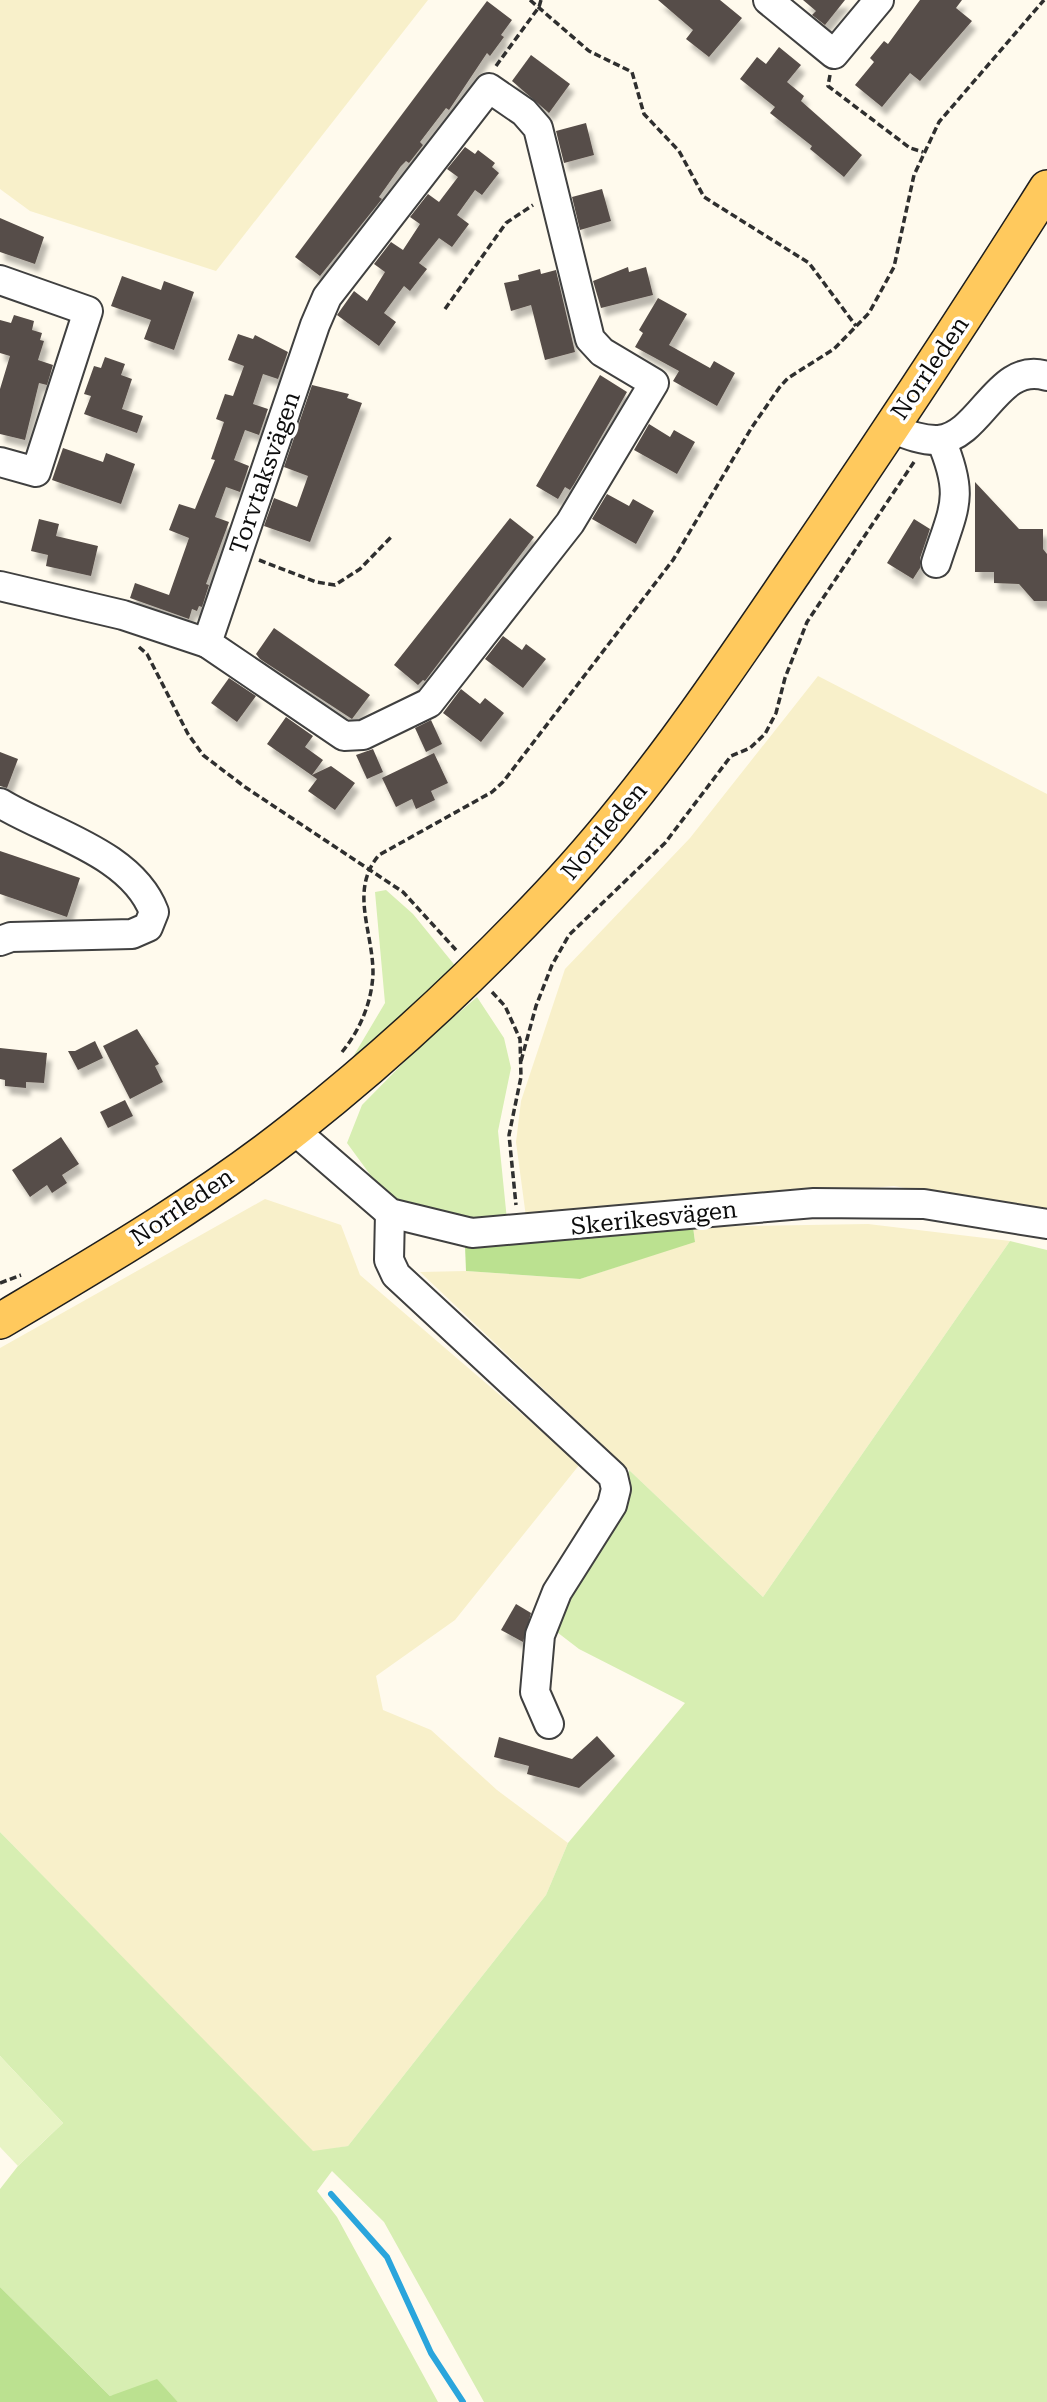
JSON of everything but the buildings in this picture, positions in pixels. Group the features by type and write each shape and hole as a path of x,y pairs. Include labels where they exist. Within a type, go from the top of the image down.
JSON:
{"main road":[{"name":"Norrleden","path":"0,1321 147,1232 294,1130 377,1061 548,896 579,862 704,705 891,428 1047,188"}],"street":[{"path":"768,0 834,54 880,0"},
{"path":"0,586 123,615 207,643 344,736 363,735 429,703 537,567 592,491 654,383 602,352 590,339 538,128 524,112 489,88"},
{"name":"Torvtaksvägen","path":"207,643 315,325 327,297 489,88"},
{"path":"0,280 88,311 36,471 0,462"},
{"path":"891,428 935,439 965,426 1009,382 1035,373 1047,376"},
{"path":"935,439 955,474 956,502 936,564"},
{"path":"0,803 89,846 147,893 154,912 148,927 132,934 11,937 0,941"},
{"name":"Skerikesvägen","path":"294,1130 390,1213 472,1233 519,1231 814,1203 924,1203 1047,1224"},
{"path":"390,1213 389,1260 396,1275 613,1476 616,1489 612,1505 557,1592 540,1635 536,1692 549,1724"}],"path":[{"path":"530,0 589,51 632,72 644,114 679,152 704,197 809,263 856,327"},
{"path":"489,88 495,67 539,7 541,0"},
{"path":"338,1057 361,1023 373,976 363,885 366,869 379,855 492,792 503,782 673,560 752,427 779,388 788,378 834,349 869,313 894,267 914,175 939,122 1044,0"},
{"path":"834,54 828,86 910,148 923,152"},
{"path":"445,309 506,223 523,209 555,196"},
{"path":"521,1061 536,1006 552,965 569,935 665,843 731,756 750,748 765,734 776,713 785,678 807,622 935,439"},
{"path":"238,553 316,582 335,585 359,569 392,536"},
{"path":"135,644 147,654 188,734 203,755 402,892 464,959"},
{"path":"485,983 505,1006 520,1039 522,1077 509,1135 519,1231"},
{"path":"0,1283 23,1274"}],"shaded area":[{"path":"0,0 428,0 216,271 30,211 0,189"},
{"path":"818,676 1047,794 1047,1213 894,1186 526,1217 516,1142 521,1101 565,969 690,838"},
{"path":"265,1199 341,1225 360,1275 580,1464 455,1620 376,1676 383,1710 431,1730 497,1790 568,1843 546,1895 348,2146 313,2152 0,1832 0,1348"},
{"path":"868,1224 1010,1241 763,1597 420,1272 466,1271 580,1279 695,1241 693,1227"}],"green space":[{"path":"386,890 413,914 457,968 344,1072 385,1003 375,892"},
{"path":"477,997 504,1038 511,1068 498,1131 507,1220 447,1219 385,1195 347,1143 362,1105 419,1047"},
{"path":"693,1227 695,1242 580,1279 466,1271 465,1246"},
{"path":"1010,1241 1047,1250 1047,2402 484,2402 384,2222 332,2171 317,2191 337,2217 438,2402 178,2402 162,2385 110,2396 0,2287 0,2189 18,2166 63,2123 0,2056 0,1832 313,2151 348,2146 546,1895 568,1843 685,1703 579,1649 553,1629 626,1493 629,1470 763,1597"},
{"path":"0,2056 63,2123 18,2166 0,2147"},
{"path":"0,2287 110,2396 157,2379 178,2402 0,2402"}],"waterway":[{"path":"331,2194 387,2257 431,2353 463,2402"}]}
